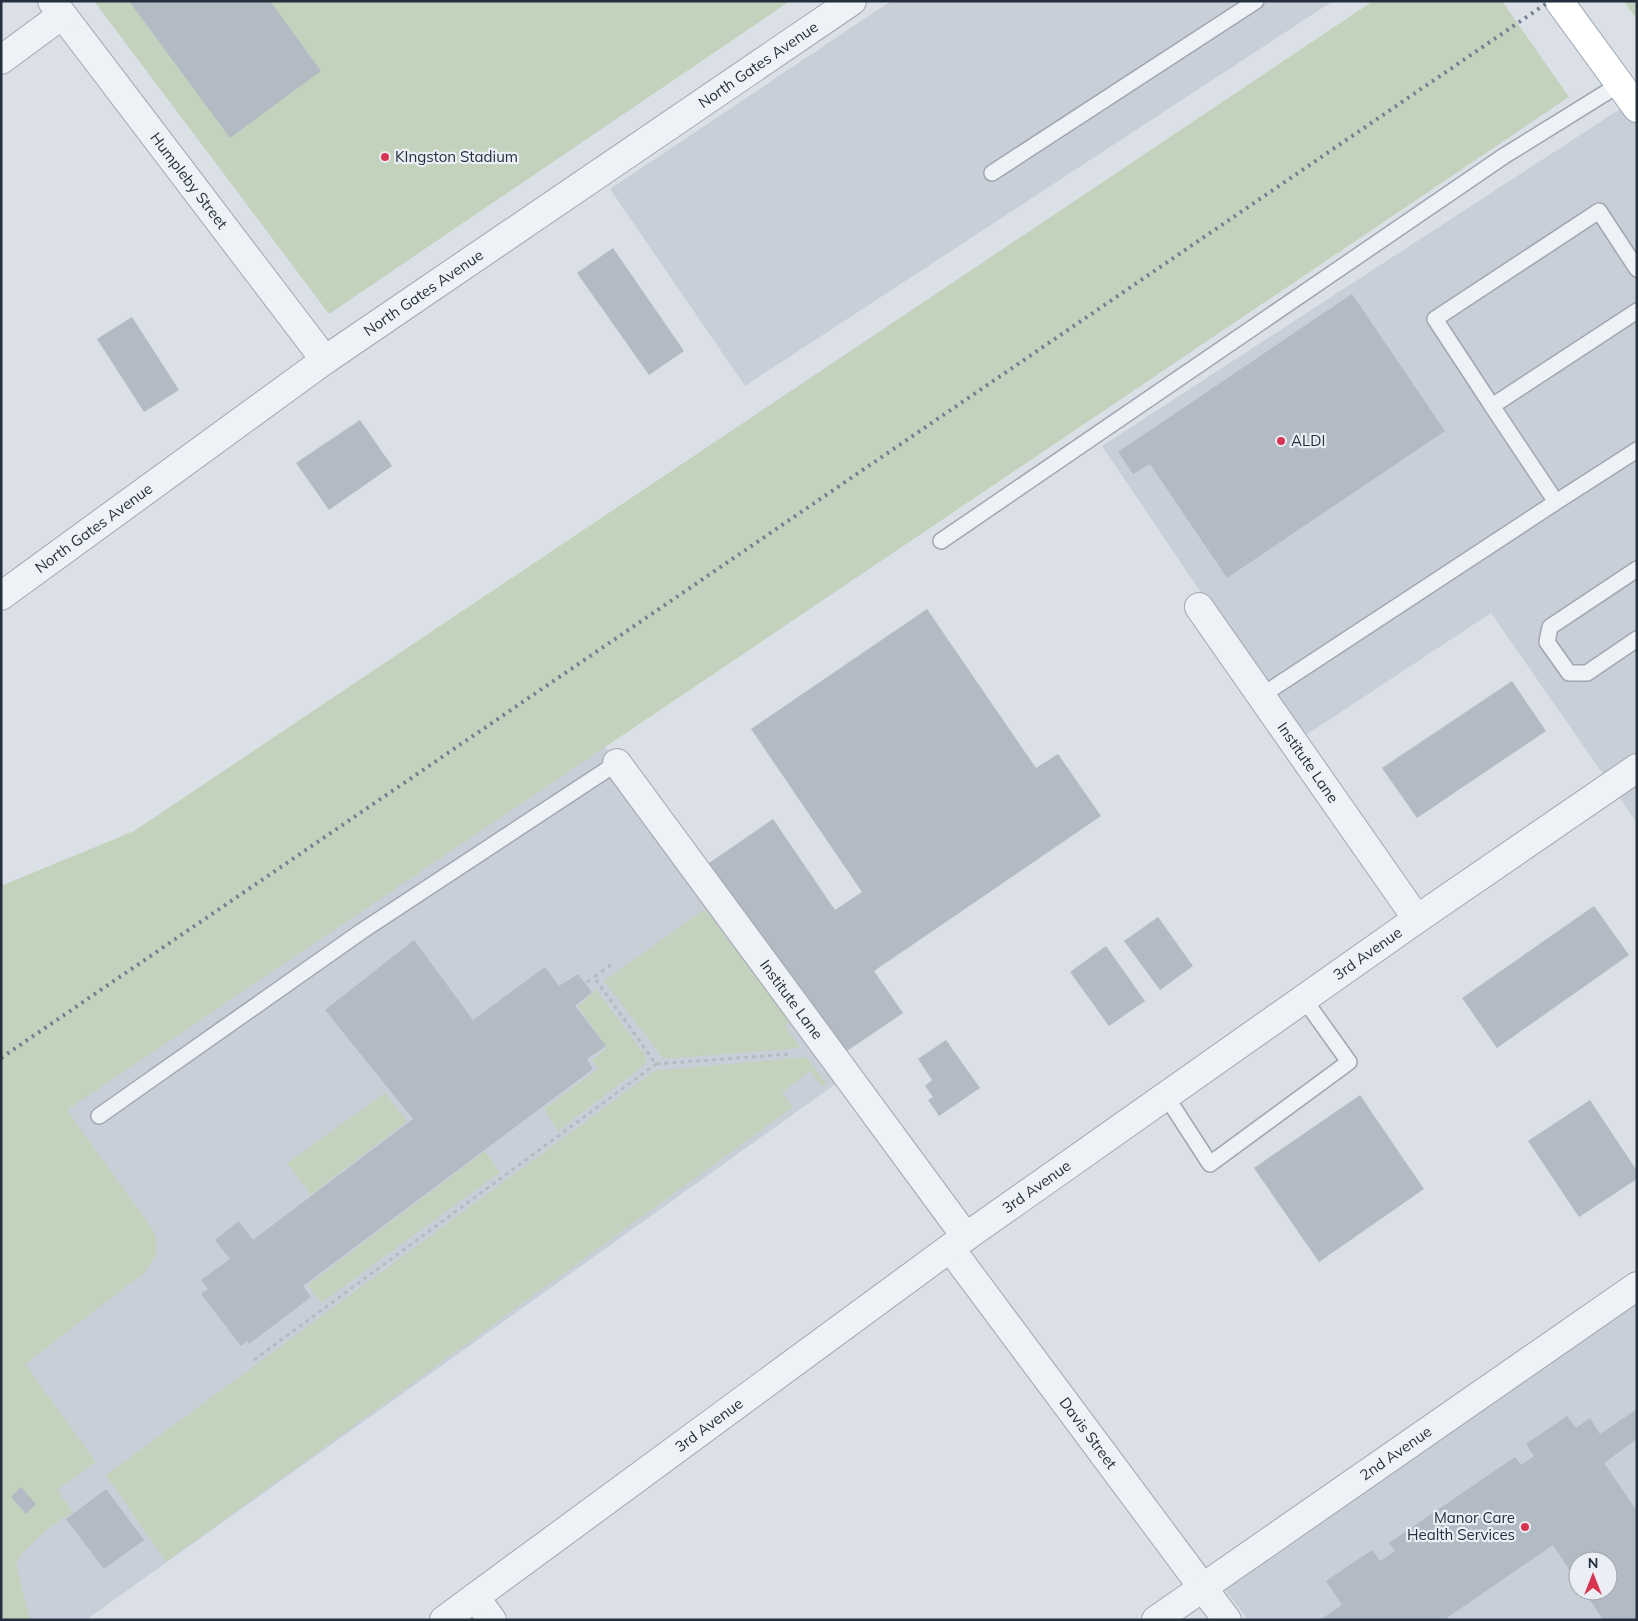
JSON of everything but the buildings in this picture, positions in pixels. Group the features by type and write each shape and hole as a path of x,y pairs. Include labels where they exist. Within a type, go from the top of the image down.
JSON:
{"main road":[{"path":"1559,1 1637,108"}],"street":[{"name":"North Gates Avenue","path":"1,596 325,360 852,1"},
{"name":"Humpleby Street","path":"57,8 325,360"},
{"path":"1,60 57,8"},
{"name":"Institute Lane","path":"1199,607 1417,919"},
{"name":"Institute Lane","path":"617,763 958,1242"},
{"name":"3rd Avenue","path":"444,1620 958,1242 1417,919 1637,768"},
{"name":"Davis Street","path":"958,1242 1226,1620"},
{"name":"2nd Avenue","path":"1156,1620 1637,1286"},
{"path":"475,1597 492,1620"}],"lane":[{"path":"992,172 1256,1"},
{"path":"941,541 1504,156 1620,84"},
{"path":"1556,502 1435,319 1599,211 1637,269"},
{"path":"1492,406 1637,311"},
{"path":"1261,696 1637,450"},
{"path":"1637,568 1550,627 1547,642 1569,673 1587,673 1637,639"},
{"path":"99,1116 362,931 617,763"},
{"path":"1166,1096 1210,1164 1349,1062 1304,999"}],"path":[{"path":"587,982 611,966"},
{"path":"594,977 656,1064"},
{"path":"254,1360 656,1064 798,1054"}],"shaded area":[{"path":"891,1 1333,1 745,386 610,189"},
{"path":"1637,98 1637,823 1491,613 1300,739 1102,446"},
{"path":"572,700 841,1080 86,1620 1,1620 1,1093"},
{"path":"1637,1301 1637,1620 1248,1620 1223,1587"}],"green space":[{"name":"KIngston Stadium","path":"94,1 790,1 329,314"},
{"path":"1373,1 1502,1 1569,97 67,1110 153,1230 157,1248 144,1273 25,1364 96,1462 57,1490 73,1512 42,1534 16,1562 30,1620 1,1620 1,886 134,831"},
{"path":"1624,1 1637,1 1637,20"},
{"path":"705,909 790,1022 785,1026 800,1048 664,1059 604,981"},
{"path":"596,989 645,1055 647,1063 558,1131 544,1109 598,1069 592,1060 607,1048 578,1007"},
{"path":"806,1057 826,1083 822,1086 810,1071 782,1093 793,1107 166,1562 106,1475 654,1071"},
{"path":"385,1093 407,1121 311,1195 287,1163"},
{"path":"485,1151 500,1172 321,1303 308,1285"}],"railway":[{"path":"1,1058 1550,1"}],"place":[{"name":"KIngston Stadium","path":"385,157"},
{"name":"ALDI","path":"1281,441"},
{"name":"Manor Care Health Services","path":"1525,1527"}]}
